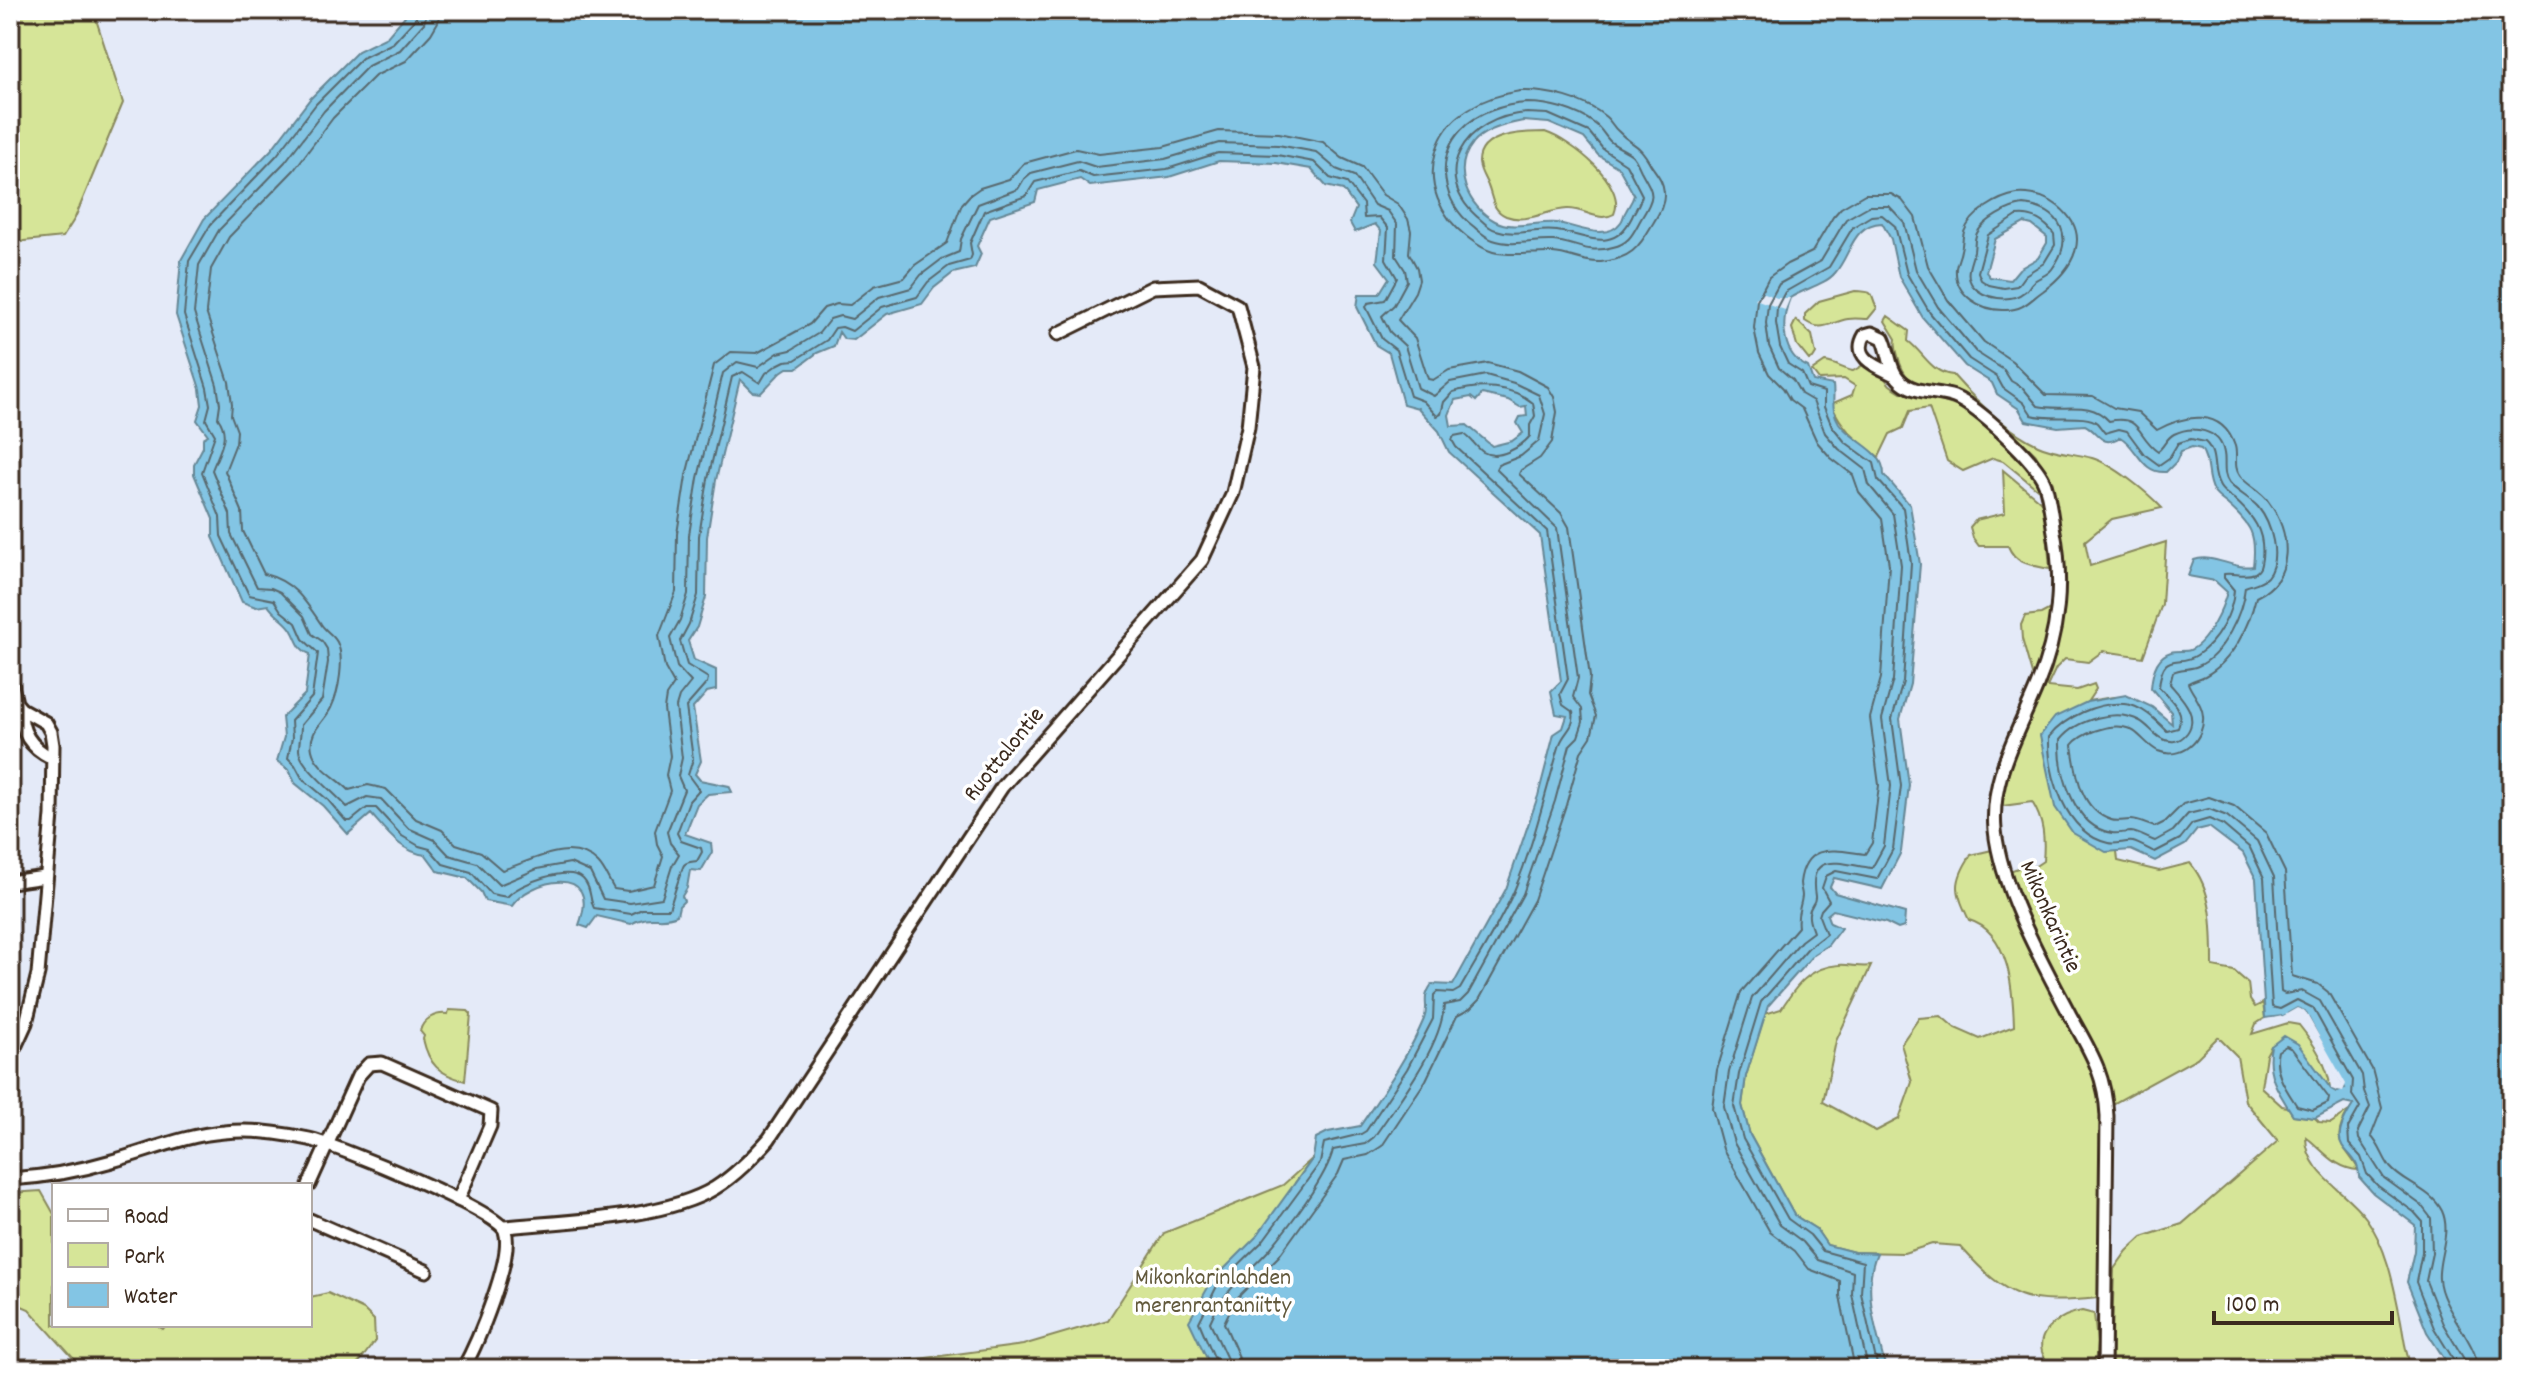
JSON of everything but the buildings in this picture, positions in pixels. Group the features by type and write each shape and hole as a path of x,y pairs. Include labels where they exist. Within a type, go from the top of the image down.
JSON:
{"street":[{"name":"Ruottalontie","path":"505,1227 625,1214 674,1204 715,1188 755,1155 1002,787 1202,560 1233,493 1248,427 1254,367 1238,306 1199,285 1153,287 1058,334"},
{"name":"Mikonkarintie","path":"1895,375 1911,388 1968,404 2035,467 2045,485 2049,502 2057,544 2060,588 2055,633 2038,685 2002,769 1996,797 1995,826 2001,862 2017,905 2055,986 2099,1066 2105,1086 2104,1369"},
{"path":"10,677 16,695 15,707 30,743 52,758"},
{"path":"10,1058 26,1023 38,974 52,815 53,745 46,723 15,707"},
{"path":"10,882 45,877"},
{"path":"310,1183 364,1068 376,1063 395,1067 461,1096 487,1108 493,1115 458,1200"},
{"path":"10,1179 68,1172 186,1139 225,1132 266,1132 328,1144 458,1200 505,1227 507,1236 503,1266 484,1324 463,1369"},
{"path":"312,1221 426,1271"}],"green space":[{"path":"10,10 93,10 123,103 75,218 63,237 24,241 10,247"},
{"path":"1545,132 1582,154 1605,177 1616,202 1614,214 1602,217 1567,209 1529,218 1514,218 1498,210 1480,169 1481,153 1494,140 1504,136"},
{"path":"1855,291 1871,294 1877,308 1868,319 1848,319 1821,326 1805,321 1805,314 1819,301"},
{"path":"1888,316 1909,331 1908,341 1933,367 1953,375 1982,405 2014,431 2045,448 2085,456 2110,466 2162,508 2112,519 2085,541 2090,566 2166,542 2162,604 2143,657 2103,651 2088,662 2065,659 2056,668 2047,687 2077,690 2094,684 2096,689 2088,701 2114,697 2112,851 2117,851 2118,861 2159,871 2190,863 2208,899 2213,967 2234,971 2248,983 2250,1000 2255,1007 2263,1003 2265,1018 2256,1024 2252,1034 2288,1023 2299,1025 2320,1055 2331,1089 2314,1068 2271,1046 2266,1055 2261,1087 2282,1106 2288,1107 2293,1115 2331,1123 2349,1111 2339,1136 2359,1170 2336,1163 2306,1137 2308,1150 2320,1172 2358,1208 2379,1241 2392,1281 2412,1369 2111,1369 2114,1269 2127,1251 2142,1237 2182,1224 2278,1141 2245,1101 2237,1056 2218,1037 2197,1058 2111,1105 2107,1075 2059,987 2009,871 2024,866 2034,867 2043,861 2044,838 2039,816 2032,802 2002,806 2010,766 2055,652 2059,632 2062,609 2060,558 2047,485 2036,455 1984,412 1955,391 1923,385 1910,379 1900,363 1896,339 1885,321"},
{"path":"1796,320 1812,335 1816,354 1813,359 1809,360 1797,345 1792,328"},
{"path":"1825,362 1853,371 1865,364 1878,370 1890,385 1901,392 1920,394 1965,409 2030,468 2041,492 2003,461 1993,458 1963,471 1947,461 1929,408 1910,411 1903,428 1890,434 1879,457 1840,421 1831,404 1852,395 1855,386 1844,379 1819,380 1812,371"},
{"path":"2003,470 2045,507 2050,569 2020,561 2008,546 1979,546 1973,538 1970,527 1976,520 2005,513"},
{"path":"2052,608 2048,647 2034,681 2021,625 2025,616 2041,614"},
{"path":"1992,850 2001,886 2047,985 2099,1080 2102,1105 2098,1298 2053,1301 2021,1295 1992,1278 1960,1246 1932,1244 1904,1253 1854,1252 1827,1245 1816,1229 1794,1215 1750,1135 1742,1105 1746,1076 1765,1014 1781,1009 1804,979 1819,969 1843,965 1871,966 1836,1041 1823,1102 1876,1131 1899,1119 1912,1082 1901,1044 1919,1018 1941,1016 1955,1028 1980,1039 2014,1026 2010,980 2001,950 1983,927 1969,920 1958,888 1961,873 1971,855"},
{"path":"449,1010 468,1011 471,1014 465,1081 436,1067 428,1056 420,1031 431,1017 448,1014"},
{"name":"Mikonkarinlahden merenrantaniitty","path":"1313,1158 1295,1183 1371,1369 844,1369 1023,1345 1108,1320 1164,1233 1283,1185"},
{"path":"41,1191 52,1210 52,1327 312,1327 312,1297 328,1293 364,1310 374,1320 375,1341 354,1369 83,1369 29,1309 10,1301 10,1193"},
{"path":"2082,1311 2094,1314 2097,1343 2095,1366 2093,1369 2052,1369 2042,1352 2043,1336 2060,1319"}],"water":[{"path":"410,10 2512,10 2512,1369 2451,1369 2427,1332 2407,1282 2414,1251 2415,1225 2373,1193 2359,1177 2353,1159 2340,1141 2344,1121 2353,1105 2344,1103 2315,1118 2293,1115 2278,1090 2271,1074 2271,1046 2284,1036 2298,1044 2331,1089 2336,1092 2345,1088 2305,1011 2297,1008 2283,1016 2265,1018 2256,879 2243,853 2209,827 2197,830 2185,845 2155,861 2131,850 2106,852 2073,833 2055,807 2040,736 2055,717 2087,702 2126,695 2152,707 2172,724 2171,712 2151,688 2156,667 2166,654 2190,650 2202,640 2218,616 2227,592 2215,581 2188,576 2194,560 2201,558 2253,566 2253,538 2247,524 2213,491 2201,449 2192,447 2181,451 2166,472 2158,471 2145,464 2120,437 2104,440 2085,425 2058,427 2026,421 2019,409 1997,394 1992,383 1965,366 1923,318 1899,277 1891,239 1882,223 1864,229 1858,235 1831,277 1790,298 1784,327 1788,347 1799,362 1808,367 1813,381 1833,385 1834,408 1839,423 1873,452 1883,466 1884,475 1910,505 1920,564 1910,684 1900,719 1909,785 1901,852 1882,889 1834,878 1830,887 1835,893 1905,913 1904,927 1898,929 1833,910 1827,915 1830,923 1841,928 1768,1006 1746,1076 1742,1105 1750,1135 1794,1215 1816,1229 1827,1245 1854,1252 1877,1253 1872,1267 1870,1296 1886,1369 1212,1369 1189,1321 1211,1282 1256,1237 1313,1158 1316,1138 1328,1132 1360,1126 1418,1033 1426,1014 1427,995 1432,984 1453,985 1506,889 1538,796 1554,734 1563,728 1567,716 1556,714 1551,691 1561,681 1540,535 1449,452 1439,431 1418,408 1403,404 1389,353 1376,345 1357,307 1359,294 1379,294 1389,278 1377,262 1381,231 1375,224 1355,232 1350,223 1356,208 1343,190 1326,186 1311,169 1276,163 1219,161 1169,177 1090,186 1080,179 1038,190 1035,202 990,217 977,246 981,254 975,268 953,273 934,288 922,304 887,314 854,340 844,339 839,332 834,346 817,353 797,368 787,368 761,393 753,392 740,379 716,480 707,537 706,597 697,627 688,641 694,660 716,670 716,690 707,692 693,708 701,761 695,774 700,780 729,786 732,792 708,794 697,804 685,834 711,843 712,852 701,871 690,870 687,888 682,896 684,901 677,915 638,920 631,924 597,916 588,928 579,925 584,905 581,891 573,884 560,882 533,889 512,906 485,901 467,878 438,871 426,855 402,845 371,814 348,834 323,806 295,783 289,770 277,761 284,737 282,717 305,694 310,654 300,647 291,629 268,605 256,607 242,602 213,537 213,519 194,474 194,464 203,447 203,438 208,435 197,420 202,405 200,389 176,315 181,260 204,219 271,150 310,99 358,51 387,37","holes":["1523,121 1549,123 1584,138 1598,155 1619,168 1634,195 1622,221 1615,228 1599,232 1557,223 1502,224 1477,207 1463,176 1467,154 1483,134","2024,223 2032,225 2047,237 2047,243 2038,258 2019,269 2010,280 1990,277 1986,272 1995,239","1482,394 1508,400 1520,407 1526,406 1527,416 1520,417 1517,423 1523,433 1512,441 1492,446 1467,425 1451,426 1449,415 1455,400 1471,397 1476,401"]}],"pier":[{"path":"1761,292 1777,298 1790,298 1785,310 1755,299"},
{"path":"2297,1008 2305,1011 2346,1084 2343,1091 2331,1089 2330,1081 2337,1088 2342,1085 2303,1015 2298,1013 2283,1020 2262,1020 2283,1016"}]}
